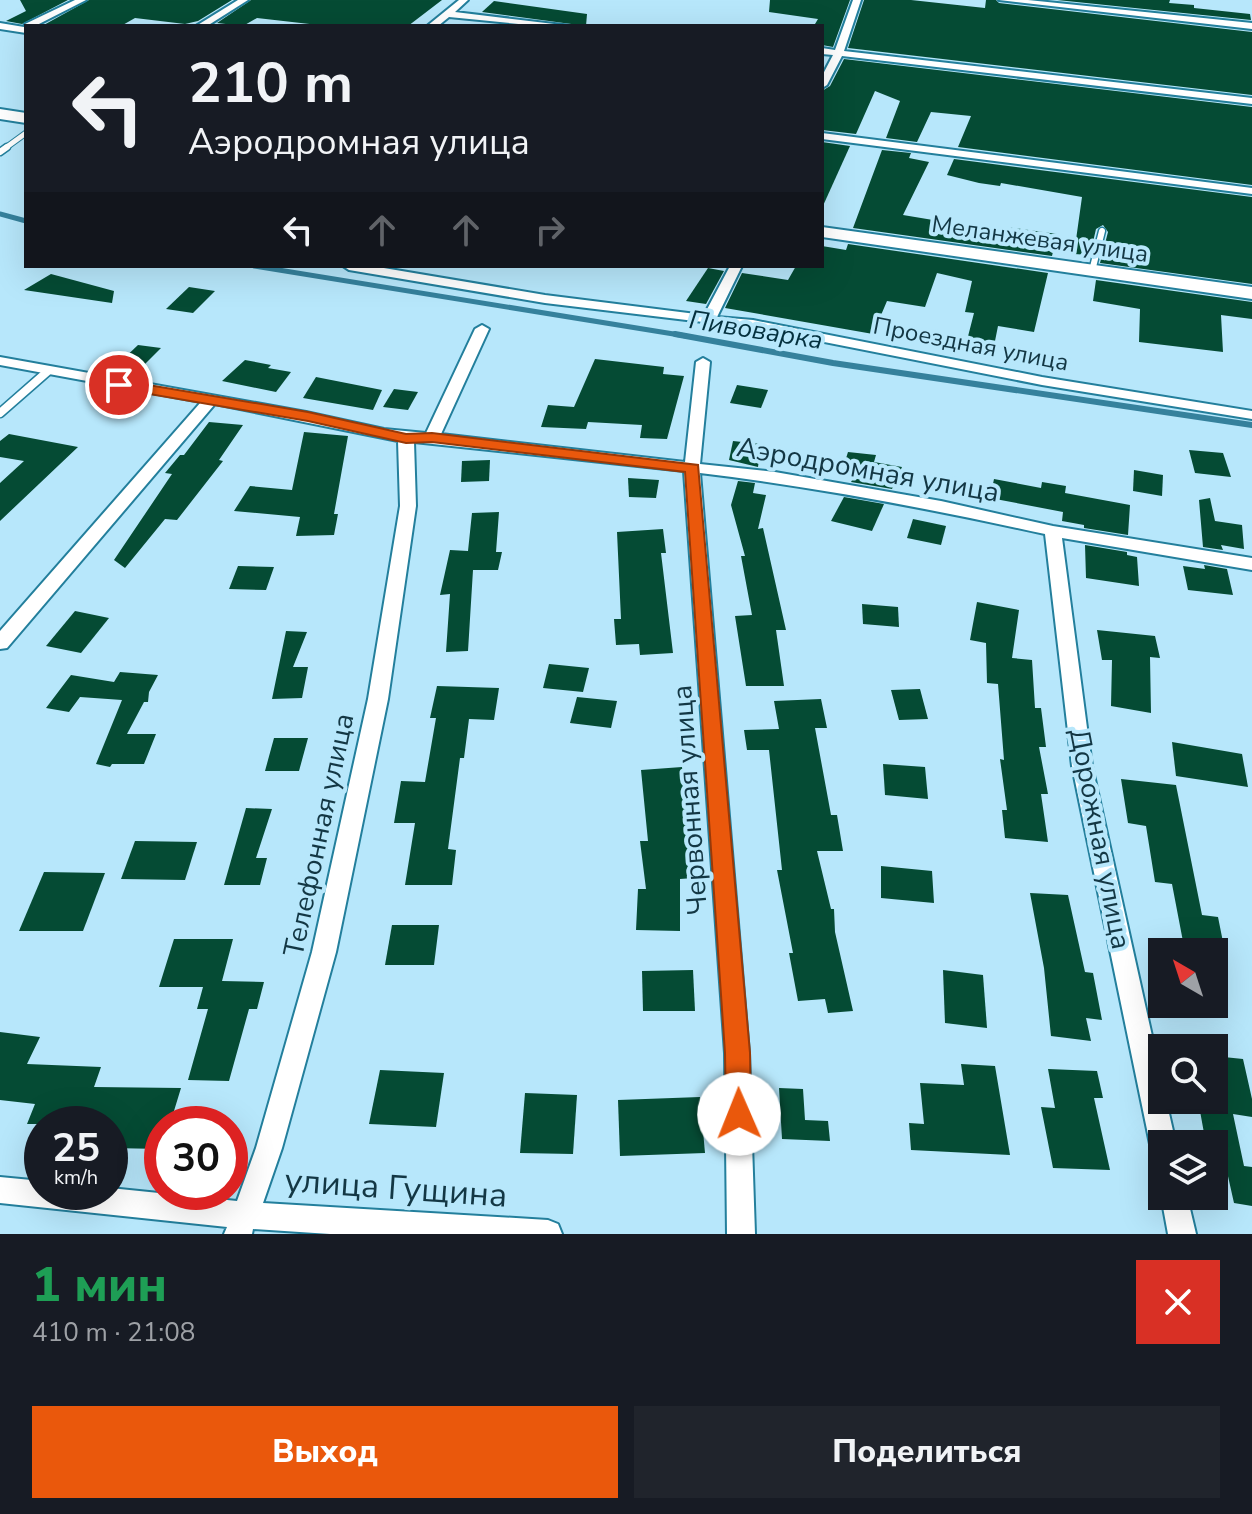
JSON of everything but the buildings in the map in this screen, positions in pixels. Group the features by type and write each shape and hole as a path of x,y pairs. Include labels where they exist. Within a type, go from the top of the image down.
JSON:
{"street":[{"path":"33,24 82,0"},
{"path":"204,24 244,0"},
{"path":"434,24 464,0"},
{"path":"824,81 839,53 857,0"},
{"path":"1003,0 1252,26"},
{"path":"447,14 546,24"},
{"path":"0,26 24,28"},
{"path":"824,51 1252,101"},
{"path":"0,114 24,118"},
{"path":"824,136 1252,191"},
{"name":"Меланжевая улица","path":"824,232 1252,293"},
{"name":"Проездная улица","path":"361,268 545,299 753,324 1042,381 1252,415"},
{"path":"709,319 735,268"},
{"path":"432,438 482,329"},
{"name":"Аэродромная улица","path":"0,361 308,416 406,439 432,438 790,480 941,506 1053,531 1252,564"},
{"name":"Червонная улица","path":"703,362 692,468 737,1053 741,1234"},
{"path":"0,643 211,400"},
{"name":"Телефонная улица","path":"240,1224 277,1118 324,952 378,699 408,506 406,439"},
{"name":"Дорожная улица","path":"1053,531 1082,766 1160,1130"},
{"name":"улица Гущина","path":"0,1190 240,1224 548,1234"},
{"path":"1177,1210 1182,1234"}],"lane":[{"path":"0,152 24,134"},
{"path":"1092,271 1102,231"},
{"path":"0,413 48,371"}],"waterway":[{"name":"Пивоварка","path":"0,214 24,220"},
{"name":"Пивоварка","path":"266,268 685,336"},
{"name":"Пивоварка","path":"675,334 685,336"},
{"name":"Пивоварка","path":"685,336 833,363 1252,425"}],"route":[{"path":"119,385 308,416 406,439 432,438 692,468 737,1053 739,1114"}]}
